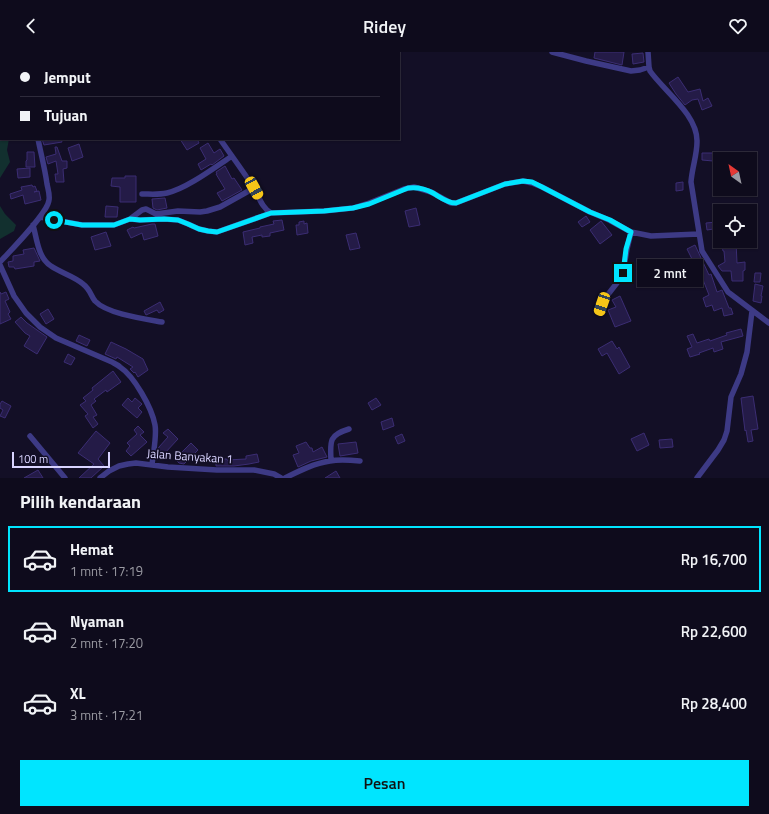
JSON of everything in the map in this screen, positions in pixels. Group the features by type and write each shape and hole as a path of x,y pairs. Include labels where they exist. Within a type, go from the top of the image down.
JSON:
{"street":[{"path":"552,52 631,71 649,67"},
{"path":"648,52 649,67 652,74 684,111 690,119 697,134 691,182 702,251 707,261 720,277 728,292 769,323"},
{"path":"38,140 49,195 49,202 40,217 0,264 14,296 26,313 40,327 56,338 112,362 126,372 147,403 155,425 152,465"},
{"path":"221,140 254,188 263,206 271,213"},
{"path":"142,194 155,195 167,193 183,187 232,156"},
{"path":"130,219 178,220 199,229 217,232 271,213 324,211 353,208 369,204 404,189 414,187 431,192 451,203 456,203 500,186 523,181 532,182 590,212 610,220 631,232 651,236 699,234"},
{"path":"40,217 68,223 114,225 130,219 142,210 146,209 156,214 178,211 207,211 220,206 254,188"},
{"path":"33,225 41,254 45,261 52,267 77,279 85,285 91,292 94,301 102,307 121,314 162,322"},
{"path":"599,312 606,297 623,273 626,249 631,232"},
{"path":"697,478 718,450 727,431 731,398 741,374 747,352 752,311"},
{"path":"331,460 331,442 334,436 349,429"},
{"path":"30,436 65,478"},
{"path":"285,478 306,468 331,460 360,461"},
{"name":"Jalan Banyakan 1","path":"100,478 119,466 136,463 217,470 254,470 274,474 281,478"}],"green space":[{"path":"0,140 9,140 7,150 10,162 0,178"},
{"path":"0,206 5,214 16,225 14,231 0,239"}],"building":[{"path":"595,52 624,52 622,65 594,58"},
{"path":"643,53 644,62 633,64 632,54"},
{"path":"678,77 688,92 700,89 703,101 708,98 712,106 702,110 698,99 692,100 685,105 669,83"},
{"path":"42,140 61,140 62,142 44,145"},
{"path":"181,140 198,140 199,143 187,150"},
{"path":"208,143 214,153 220,149 224,156 212,165 211,164 201,170 198,164 206,159 200,148"},
{"path":"79,144 83,157 72,161 68,148"},
{"path":"55,147 57,147 62,161 67,161 67,168 63,169 64,182 56,182 55,174 58,174 56,161 48,164 46,157 56,154"},
{"path":"27,152 34,152 35,167 26,167"},
{"path":"702,153 713,153 713,161 702,160"},
{"path":"225,166 232,179 234,178 242,190 222,201 217,193 225,189 216,172"},
{"path":"30,168 30,177 18,178 17,169"},
{"path":"125,176 136,176 136,202 120,202 120,187 111,186 112,178 125,178"},
{"path":"683,182 683,190 676,191 676,183"},
{"path":"32,185 33,187 35,186 37,191 34,192 39,191 41,200 25,204 23,195 11,199 10,194 22,190 21,187"},
{"path":"165,198 167,208 157,210 153,208 152,199"},
{"path":"106,206 118,207 117,217 105,217"},
{"path":"416,208 420,225 409,227 405,211"},
{"path":"586,216 590,222 582,227 578,222"},
{"path":"282,220 284,230 270,233 270,236 262,237 262,235 252,237 253,243 245,245 243,232 274,224 273,221"},
{"path":"304,221 304,224 307,223 308,233 297,235 296,225 299,225 299,222"},
{"path":"601,221 612,235 600,244 590,230"},
{"path":"713,222 713,229 707,230 706,223"},
{"path":"155,224 158,236 144,240 142,233 131,238 127,230 133,227"},
{"path":"106,232 111,246 95,250 91,237"},
{"path":"356,233 360,248 350,250 346,235"},
{"path":"695,245 709,275 711,274 717,292 722,290 733,314 724,316 722,308 714,311 712,305 706,307 703,298 709,295 700,272 699,273 687,249"},
{"path":"34,248 40,261 34,262 34,266 15,269 14,267 9,267 8,262 13,261 13,256 24,254 23,250"},
{"path":"722,248 736,248 737,263 745,262 743,281 732,281 731,271 722,271 718,266 725,262"},
{"path":"755,273 761,273 760,282 754,282"},
{"path":"755,284 763,286 761,303 753,301"},
{"path":"0,292 1,294 6,292 9,299 5,301 10,312 8,314 11,319 0,324"},
{"path":"620,296 631,321 615,327 608,310 616,307 612,300"},
{"path":"160,302 164,310 159,313 157,310 146,315 144,311"},
{"path":"48,309 54,319 46,324 40,314"},
{"path":"21,317 47,337 37,354 24,346 30,336 25,333 15,322"},
{"path":"741,329 743,336 721,342 723,349 714,352 713,348 690,357 687,349 692,347 687,336 693,334 697,343 709,339 710,341 727,335 726,333"},
{"path":"79,335 90,340 87,346 76,341"},
{"path":"612,341 617,349 619,347 630,367 619,374 607,353 602,356 598,349"},
{"path":"111,342 143,359 148,370 138,377 135,372 134,373 130,369 133,367 117,357 116,359 105,354"},
{"path":"68,354 75,358 71,365 64,362"},
{"path":"113,371 121,382 107,392 106,390 94,399 96,401 91,405 97,415 93,417 98,424 93,428 85,416 88,414 80,405 86,401 83,398 93,390 92,388"},
{"path":"753,396 758,429 751,430 753,441 748,442 746,430 745,431 741,398"},
{"path":"128,398 132,402 135,398 142,404 138,408 142,412 137,418 122,405"},
{"path":"376,398 381,405 372,410 368,403"},
{"path":"2,401 11,406 5,418 0,416 3,410 0,408"},
{"path":"392,418 394,426 383,430 381,422"},
{"path":"138,426 144,432 140,435 147,442 131,456 126,451 130,446 127,443 137,434 134,430"},
{"path":"168,429 178,439 164,454 158,449 168,437 163,433"},
{"path":"96,431 110,443 98,459 104,466 91,478 79,478 94,464 78,453"},
{"path":"644,433 649,445 637,451 631,439"},
{"path":"402,434 405,441 398,444 395,437"},
{"path":"672,439 673,447 660,448 659,440"},
{"path":"306,442 310,448 312,448 313,452 322,447 327,457 311,461 298,467 293,455 299,453 296,446"},
{"path":"356,442 358,453 340,456 338,444"},
{"path":"191,443 198,450 184,464 179,463 175,459"},
{"path":"257,454 259,462 234,466 216,466 216,459 246,459 246,456"},
{"path":"38,470 43,478 24,478"},
{"path":"336,471 340,478 325,478"}],"route":[{"path":"54,220 82,225 114,225 130,219 178,220 199,229 217,232 271,213 324,211 353,208 369,204 408,188 414,187 422,189 431,192 446,201 456,203 505,184 523,181 532,182 590,212 610,220 631,232 626,249 623,273"}]}
